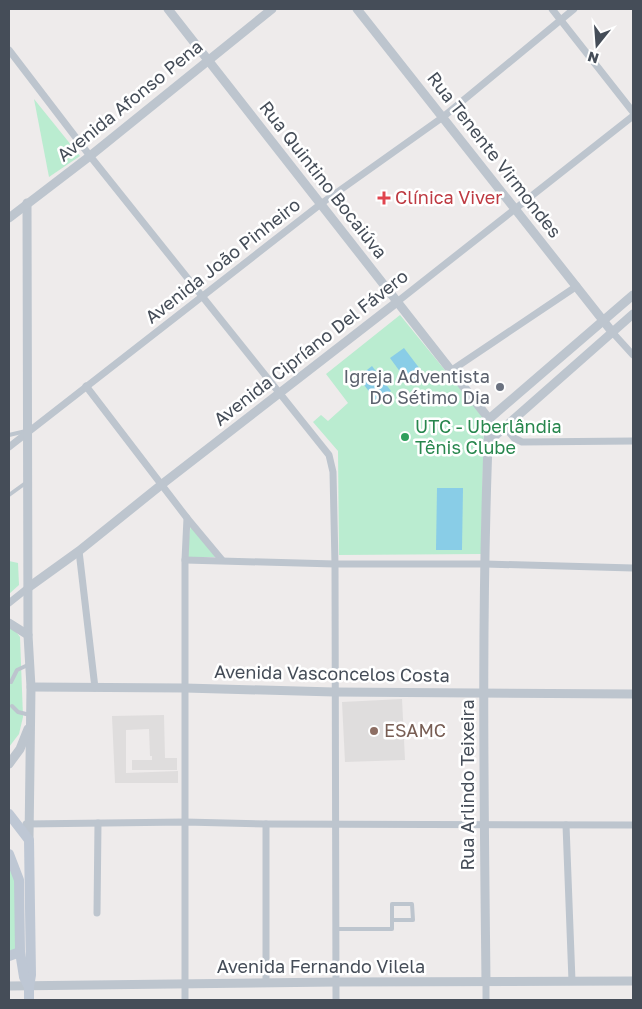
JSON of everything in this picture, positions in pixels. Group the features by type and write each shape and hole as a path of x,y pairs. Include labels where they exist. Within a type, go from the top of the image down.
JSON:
{"main road":[{"path":"9,814 29,840 31,975 28,1000"},
{"path":"9,854 19,880 20,952 24,977 29,987"},
{"path":"9,956 20,952"}],"street":[{"name":"Rua Quintino Bocaiúva","path":"168,9 322,203 489,420"},
{"name":"Avenida Afonso Pena","path":"9,218 90,156 272,9"},
{"name":"Rua Tenente Virmondes","path":"357,9 577,286 603,322 613,332"},
{"path":"552,9 633,112"},
{"name":"Avenida João Pinheiro","path":"9,447 322,203 443,117 574,9"},
{"path":"9,50 90,156 326,450 331,461 335,564 336,1000"},
{"name":"Avenida Cipríano Del Fávero","path":"9,603 79,551 633,116"},
{"path":"28,203 28,636 31,687 29,840"},
{"path":"452,370 577,286"},
{"path":"489,420 633,295"},
{"path":"488,442 632,316"},
{"path":"613,332 633,355"},
{"path":"555,363 564,375"},
{"path":"86,386 161,485 222,560"},
{"name":"Rua Arlindo Teixeira","path":"486,1000 484,692 489,420"},
{"path":"505,427 514,438 522,442 633,441"},
{"path":"185,1000 185,560 187,518"},
{"path":"79,551 95,688"},
{"path":"185,560 633,568"},
{"path":"9,623 28,636"},
{"name":"Avenida Vasconcelos Costa","path":"31,687 633,694"},
{"path":"9,764 20,749 30,725"},
{"path":"18,825 185,822 266,824 633,824"},
{"path":"97,913 98,823"},
{"path":"266,824 266,982"},
{"path":"566,825 572,981"},
{"name":"Avenida Fernando Vilela","path":"9,986 266,982 633,981"}],"lane":[{"path":"9,435 28,431"},
{"path":"9,495 28,481"},
{"path":"11,682 17,670 30,664"},
{"path":"12,706 18,712 30,715"},
{"path":"336,929 392,929 392,920 392,904 412,904 413,920 392,920"}],"shaded area":[{"name":"ESAMC","path":"402,699 405,760 345,762 342,702"},
{"path":"164,715 165,758 177,758 177,770 132,770 132,760 152,760 152,756 150,756 149,729 126,730 126,773 178,771 178,783 115,783 112,716"}],"green space":[{"path":"34,99 80,156 49,177"},
{"name":"UTC - Uberlândia Tênis Clube","path":"400,315 484,418 481,554 339,555 338,451 313,422 321,415 328,421 348,403 326,374"},
{"path":"191,524 217,557 186,557"},
{"path":"9,561 18,563 19,585 9,594"},
{"path":"9,625 20,637 23,717 19,734 9,747"},
{"path":"9,855 13,863 20,952 9,956"}],"water":[{"path":"404,348 423,373 409,384 390,358"},
{"path":"372,366 391,391 377,402 358,377"},
{"path":"437,488 463,488 462,550 436,550"}],"place":[{"name":"Clínica Viver","path":"384,198"},
{"name":"Igreja Adventista Do Sétimo Dia","path":"500,387"},
{"name":"UTC - Uberlândia Tênis Clube","path":"405,437"},
{"name":"ESAMC","path":"374,731"}]}
